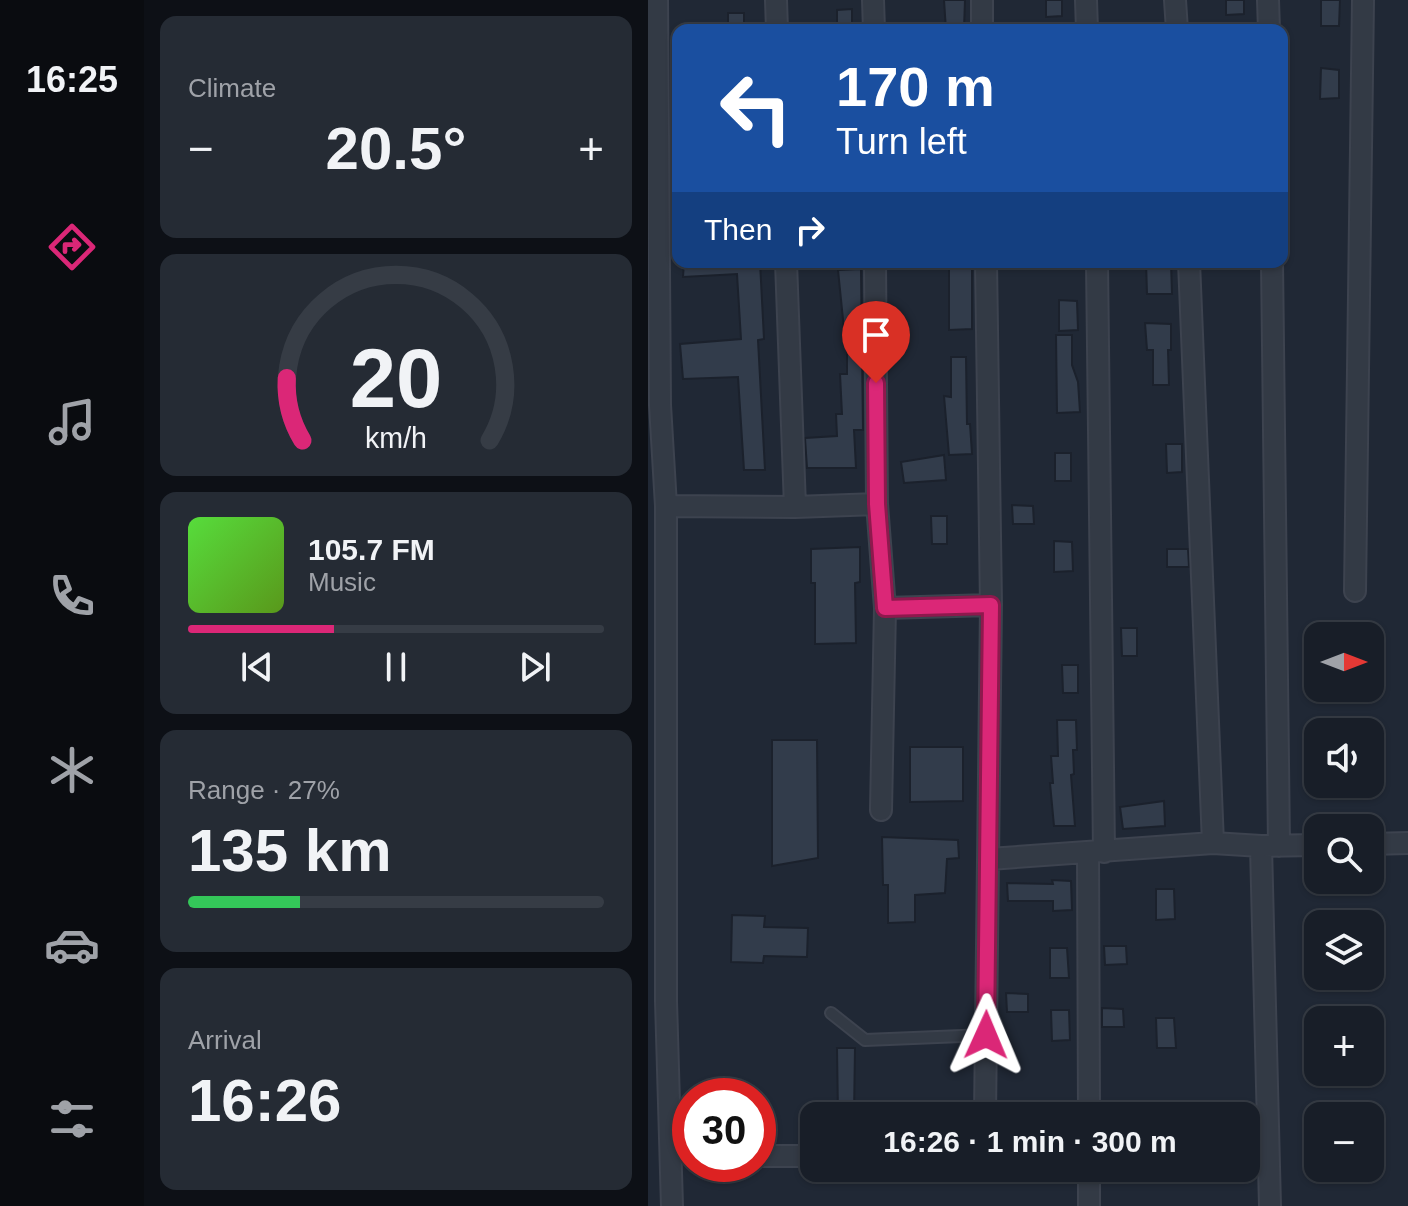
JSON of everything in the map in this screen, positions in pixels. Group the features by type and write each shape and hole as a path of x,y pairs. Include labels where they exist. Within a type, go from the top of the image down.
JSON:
{"street":[{"path":"657,0 660,405 666,506 666,1001 673,1078"},
{"path":"776,0 777,24"},
{"path":"873,0 874,24"},
{"path":"982,0 982,24"},
{"path":"1086,0 1087,24"},
{"path":"1175,0 1177,24"},
{"path":"1268,0 1269,24"},
{"path":"1355,591 1363,0"},
{"path":"786,268 795,507"},
{"path":"875,268 877,504 885,608 881,810"},
{"path":"985,1102 991,605 986,268"},
{"path":"1089,1102 1096,852 1097,268"},
{"path":"1189,268 1213,843"},
{"path":"1270,1206 1272,268"},
{"path":"666,506 877,504"},
{"path":"885,608 991,605"},
{"path":"989,859 1213,843 1304,845"},
{"path":"1384,844 1408,843"},
{"path":"776,1156 800,1156"},
{"path":"672,1206 676,1182"},
{"path":"1089,1182 1089,1206"}],"lane":[{"path":"831,1013 865,1040 986,1035"}],"building":[{"path":"944,0 965,0 964,24 946,24"},
{"path":"1046,0 1062,0 1062,16 1046,17"},
{"path":"1226,0 1244,0 1244,14 1226,15"},
{"path":"1321,0 1340,0 1339,26 1321,26"},
{"path":"852,9 852,24 837,24 837,10"},
{"path":"728,13 744,13 744,24 728,24"},
{"path":"1321,68 1339,70 1339,98 1320,99"},
{"path":"684,268 760,268 764,339 758,340 765,470 744,470 738,377 683,379 680,344 741,339 737,274 683,277"},
{"path":"949,268 972,268 972,329 949,330"},
{"path":"1146,268 1171,268 1172,294 1147,294"},
{"path":"861,269 863,430 854,430 856,468 807,468 805,438 837,436 836,414 842,414 840,374 847,374 847,339 838,270"},
{"path":"1059,300 1077,301 1078,330 1059,331"},
{"path":"1145,323 1171,324 1169,385 1153,385 1153,350 1147,350"},
{"path":"1056,335 1072,335 1072,365 1078,382 1080,412 1057,413"},
{"path":"951,357 966,357 967,424 970,424 972,454 949,455 944,396 951,397"},
{"path":"1166,444 1182,444 1182,472 1167,473"},
{"path":"1055,453 1071,453 1071,481 1055,481"},
{"path":"944,455 946,480 904,483 901,462"},
{"path":"1012,505 1033,506 1034,524 1013,524"},
{"path":"931,516 947,516 947,544 932,544"},
{"path":"1054,541 1072,542 1073,571 1054,572"},
{"path":"860,547 860,582 855,583 856,643 815,644 815,583 811,583 811,549"},
{"path":"1167,549 1188,549 1189,567 1167,567"},
{"path":"1121,628 1137,628 1137,656 1122,656"},
{"path":"1062,665 1078,665 1078,693 1063,693"},
{"path":"1057,720 1076,720 1077,750 1073,750 1074,774 1071,775 1075,826 1054,826 1050,783 1053,783 1051,756 1058,756"},
{"path":"772,740 817,740 818,858 772,866"},
{"path":"910,747 963,747 963,801 910,802"},
{"path":"1164,801 1165,826 1123,829 1120,807"},
{"path":"882,837 958,840 959,858 947,859 945,893 915,895 915,922 888,923 888,885 883,885"},
{"path":"1052,880 1071,881 1072,910 1053,911 1053,901 1008,901 1007,883 1053,884"},
{"path":"1156,889 1174,889 1175,919 1156,920"},
{"path":"732,915 765,916 764,927 808,928 807,957 764,956 763,963 731,962"},
{"path":"1104,946 1126,946 1127,964 1105,965"},
{"path":"1050,948 1067,948 1069,978 1050,978"},
{"path":"1006,993 1028,994 1028,1012 1007,1012"},
{"path":"1102,1008 1123,1009 1124,1027 1102,1027"},
{"path":"1051,1010 1069,1010 1070,1040 1052,1041"},
{"path":"1156,1018 1174,1018 1176,1048 1157,1048"},
{"path":"837,1048 855,1048 854,1102 838,1102"}],"route":[{"path":"876,383 877,504 885,608 991,605 986,1035"}]}
